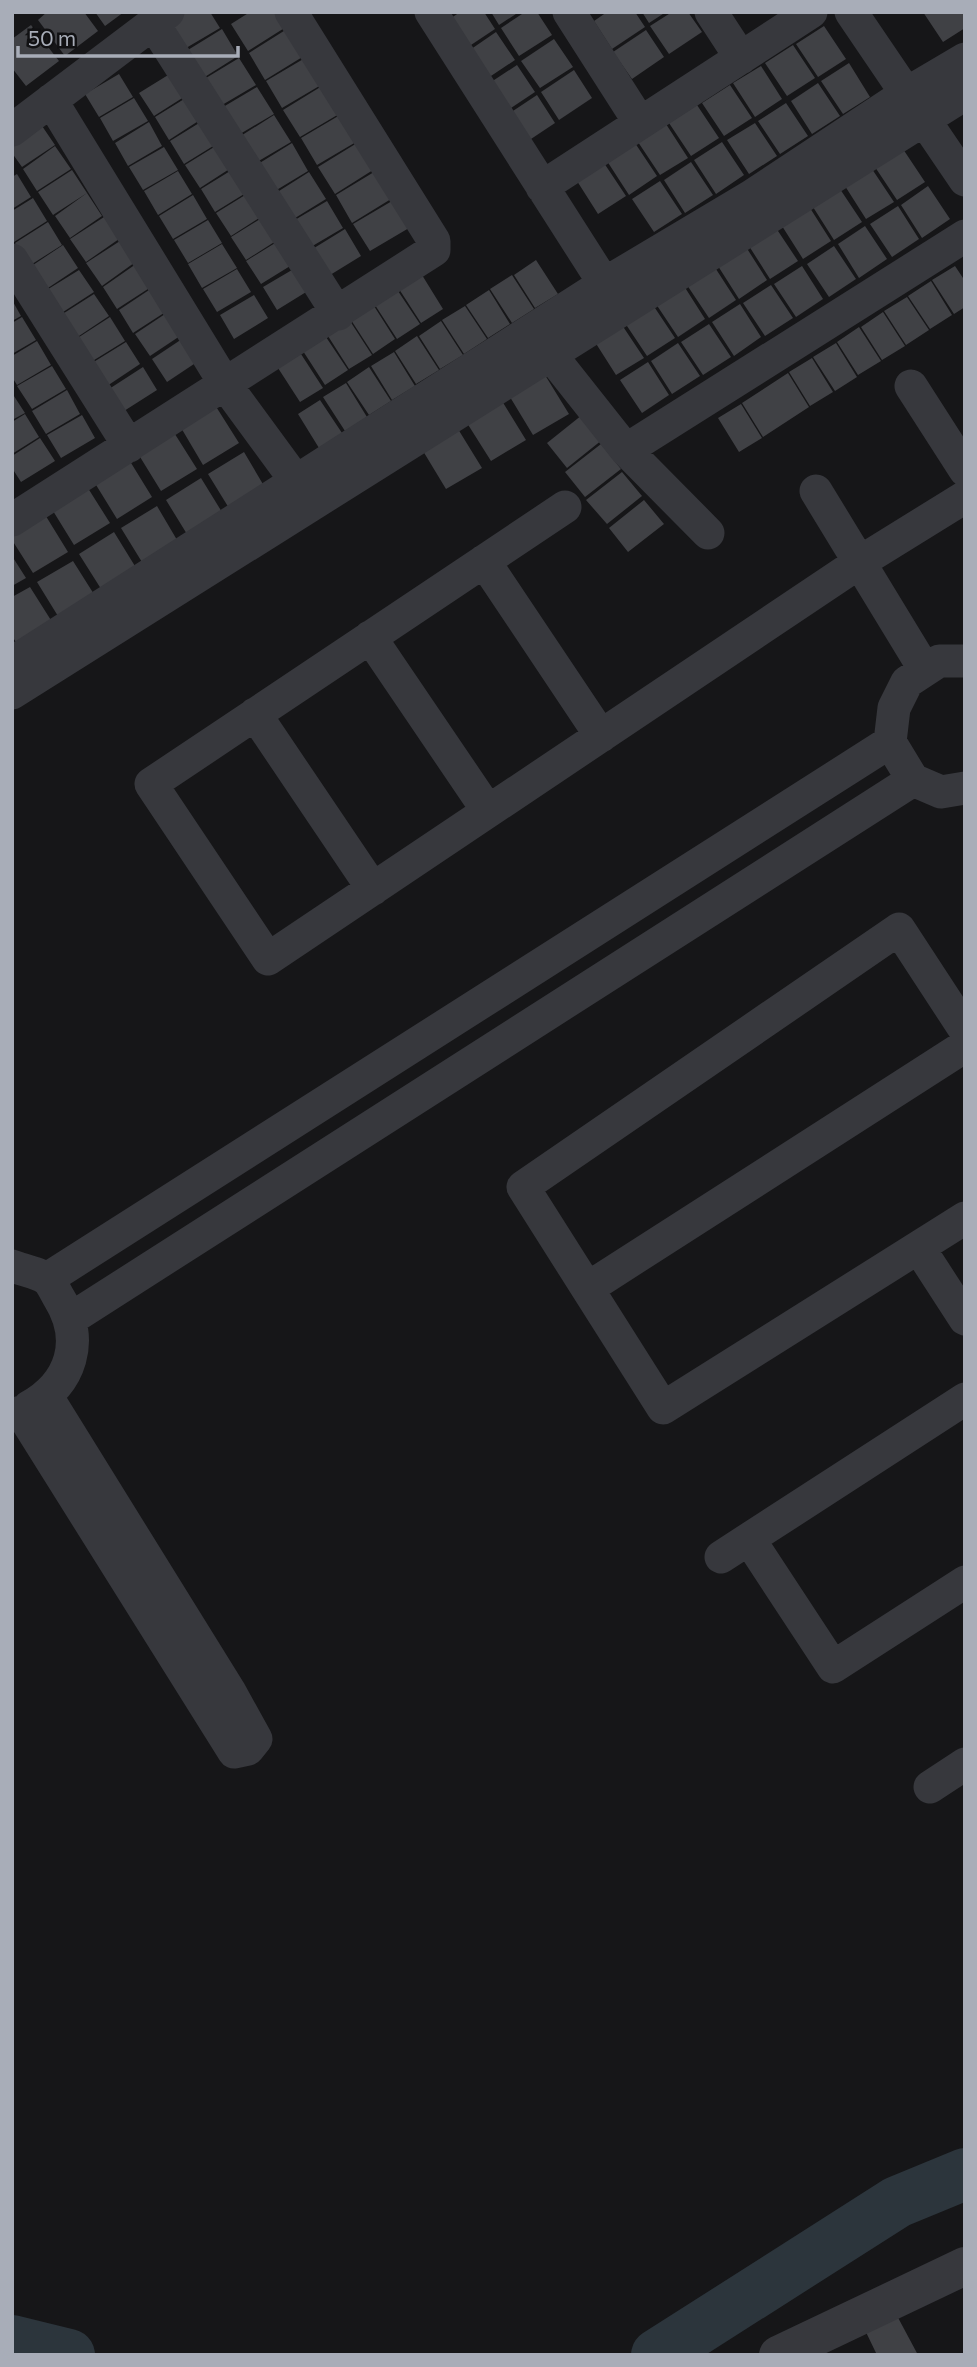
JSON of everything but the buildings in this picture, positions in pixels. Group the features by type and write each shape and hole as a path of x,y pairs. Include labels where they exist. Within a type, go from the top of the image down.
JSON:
{"street":[{"path":"15,511 129,446 338,314 429,255 436,245 291,12"},
{"path":"431,12 612,297"},
{"path":"569,12 640,123"},
{"path":"711,12 741,58"},
{"path":"542,187 811,12"},
{"path":"851,12 965,180"},
{"path":"12,130 161,17 338,314"},
{"path":"914,107 965,59"},
{"path":"12,693 304,492 612,297 750,197 914,107 965,94"},
{"path":"51,100 225,384 304,492"},
{"path":"626,450 965,236"},
{"path":"12,260 129,446"},
{"path":"12,663 304,492 550,354 612,297"},
{"path":"550,354 626,450 708,533"},
{"path":"911,386 965,470"},
{"path":"816,491 925,670"},
{"path":"565,507 151,784 268,958 860,562 965,497"},
{"path":"484,561 601,736"},
{"path":"370,637 488,811"},
{"path":"965,661 939,661 907,682 894,708 890,742 913,780 941,792 965,788"},
{"path":"255,714 373,889"},
{"path":"47,1279 890,742"},
{"path":"72,1318 913,780"},
{"path":"965,1030 899,929 523,1187 663,1408 965,1218"},
{"path":"588,1288 965,1046"},
{"path":"919,1248 965,1319"},
{"path":"12,1266 47,1279 72,1318 74,1342 67,1368 27,1408"},
{"path":"720,1557 965,1399"},
{"path":"27,1408 230,1692 257,1739 248,1749 234,1752 27,1408"},
{"path":"748,1539 833,1667 965,1582"},
{"path":"930,1787 965,1765"},
{"path":"796,2351 965,2266"}],"waterway":[{"path":"657,2355 897,2202 965,2174"},
{"path":"12,2341 69,2355"}]}
